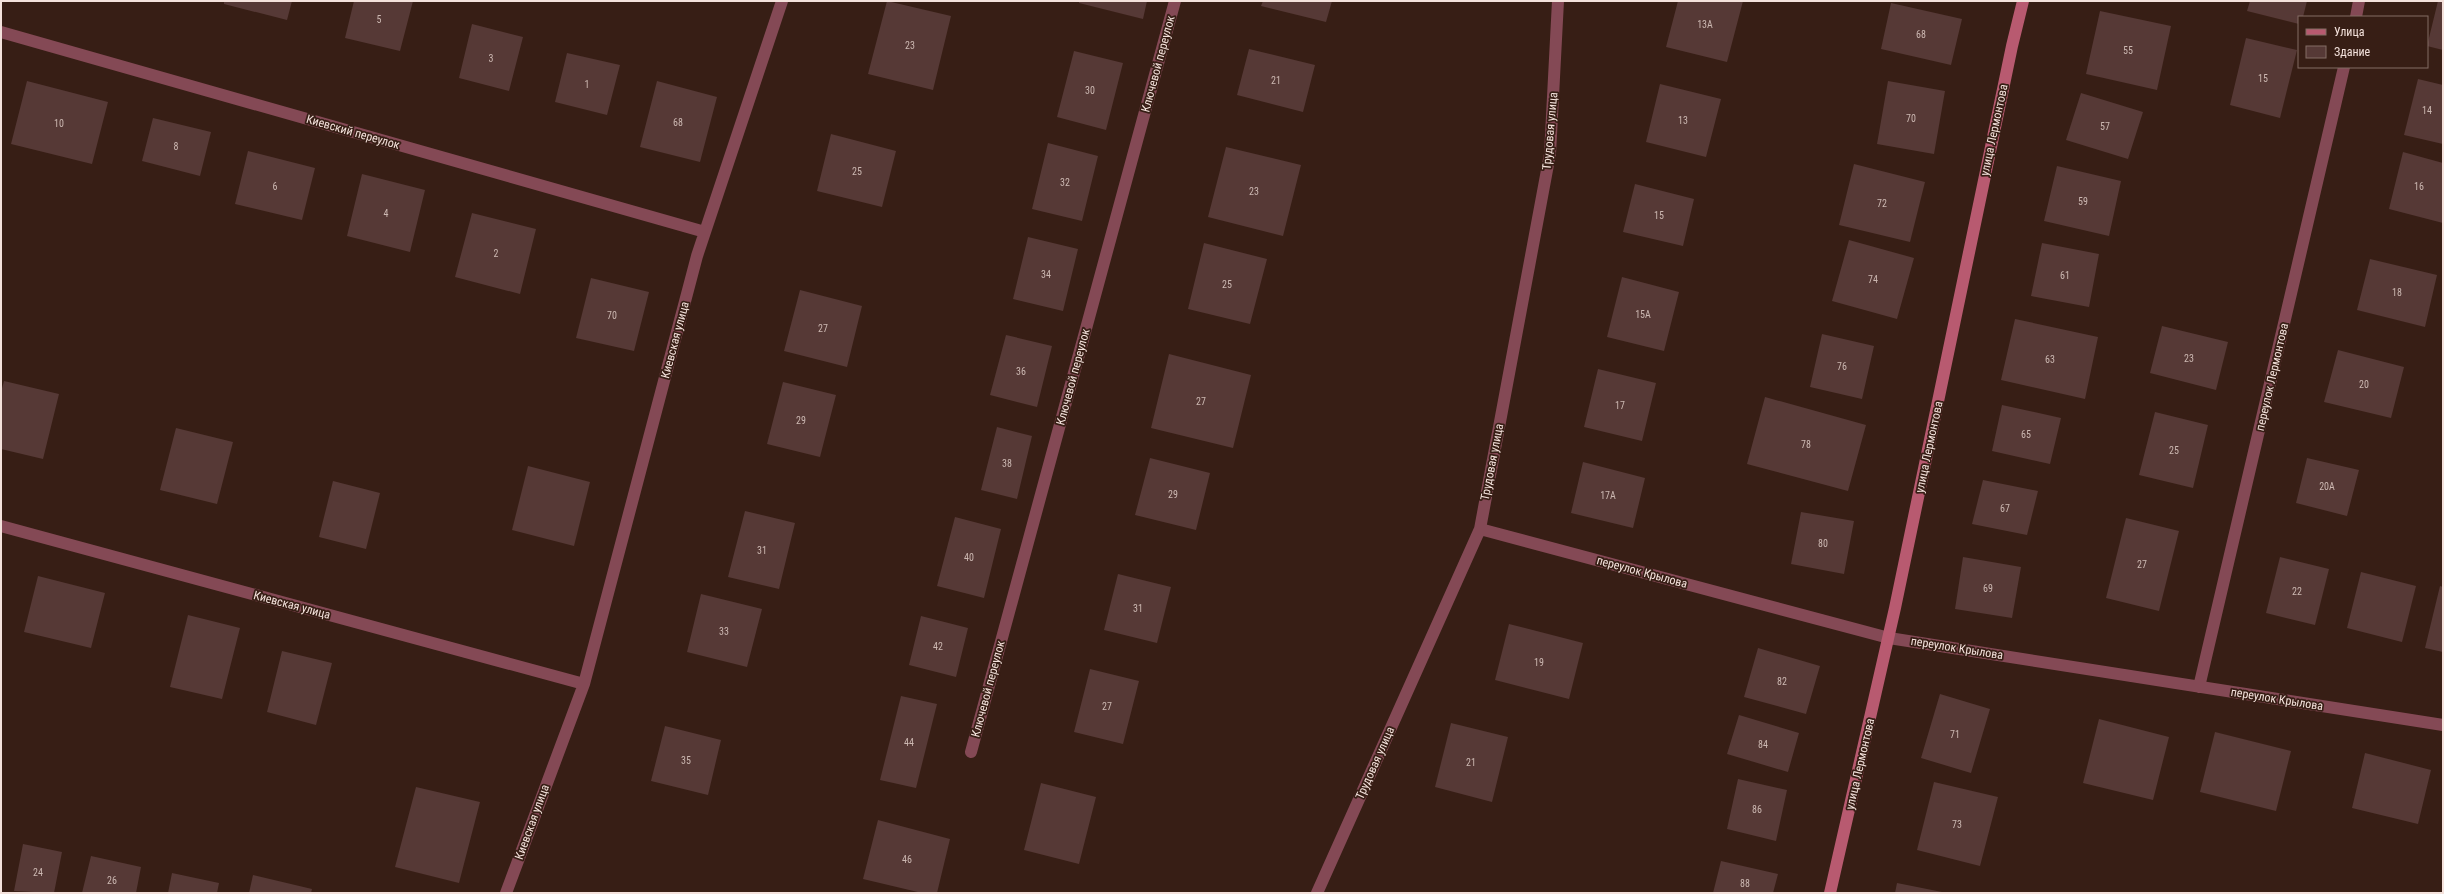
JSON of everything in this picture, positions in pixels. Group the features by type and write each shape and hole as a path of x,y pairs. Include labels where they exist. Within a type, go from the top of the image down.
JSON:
{"street":[{"name":"Киевская улица","path":"506,893 584,684 705,232 782,1"},
{"name":"Ключевой переулок","path":"972,752 1175,1"},
{"name":"Трудовая улица","path":"1317,893 1480,528 1550,154 1558,1"},
{"name":"улица Лермонтова","path":"1830,893 1889,638 2012,46 2023,1"},
{"path":"2356,16 2359,1"},
{"name":"Киевский переулок","path":"1,32 705,232"},
{"name":"переулок Лермонтова","path":"2199,687 2344,68"},
{"name":"Киевская улица","path":"1,526 584,684"},
{"name":"переулок Крылова","path":"1480,528 1889,638 2443,725"}],"building":[{"path":"224,1 292,1 287,20 224,4"},
{"path":"354,1 413,1 400,51 345,38"},
{"path":"887,1 951,16 933,90 868,74"},
{"path":"1079,1 1147,1 1143,19 1079,3"},
{"path":"1263,1 1332,1 1326,22 1261,6"},
{"path":"1678,1 1743,1 1727,62 1666,47"},
{"path":"2250,1 2307,1 2303,16 2298,16 2298,24 2247,11"},
{"path":"2438,1 2443,1 2443,50 2428,46"},
{"path":"1891,3 1962,19 1951,65 1881,49"},
{"path":"2100,11 2171,26 2157,90 2086,74"},
{"path":"472,24 523,37 509,91 459,78"},
{"path":"2246,38 2297,50 2280,118 2230,105"},
{"path":"1249,49 1315,65 1303,112 1237,95"},
{"path":"1074,51 1123,63 1106,130 1057,117"},
{"path":"567,53 620,65 607,115 555,102"},
{"path":"2418,79 2443,85 2443,144 2404,135"},
{"path":"27,81 108,102 92,164 11,144"},
{"path":"657,81 717,97 700,162 640,147"},
{"path":"1888,81 1945,91 1934,154 1877,144"},
{"path":"1660,84 1721,99 1706,157 1646,142"},
{"path":"2081,93 2143,112 2128,159 2066,140"},
{"path":"153,118 211,132 200,176 142,161"},
{"path":"831,134 896,151 882,207 817,191"},
{"path":"1048,143 1098,156 1082,221 1032,209"},
{"path":"1226,147 1301,165 1283,236 1208,217"},
{"path":"248,151 315,168 302,220 235,204"},
{"path":"2403,152 2443,163 2443,223 2389,209"},
{"path":"1854,164 1925,182 1910,242 1839,225"},
{"path":"2057,166 2121,181 2109,236 2044,221"},
{"path":"362,174 425,190 410,252 347,236"},
{"path":"1635,184 1694,199 1683,246 1623,232"},
{"path":"472,213 536,229 520,294 455,277"},
{"path":"1028,237 1078,249 1063,311 1013,299"},
{"path":"1849,240 1914,258 1897,319 1832,301"},
{"path":"1204,243 1267,259 1250,324 1188,309"},
{"path":"2042,243 2099,254 2089,307 2031,296"},
{"path":"2370,259 2437,275 2425,327 2357,310"},
{"path":"1622,277 1679,292 1664,351 1607,337"},
{"path":"591,278 649,292 634,351 576,338"},
{"path":"800,290 862,306 847,367 784,351"},
{"path":"2015,319 2098,337 2085,399 2001,380"},
{"path":"2162,326 2228,342 2216,390 2150,373"},
{"path":"1822,334 1874,346 1862,399 1810,387"},
{"path":"1006,335 1052,346 1037,407 990,395"},
{"path":"2338,350 2404,367 2391,418 2324,402"},
{"path":"1169,354 1251,375 1233,448 1151,428"},
{"path":"1598,369 1656,383 1642,441 1584,427"},
{"path":"4,381 59,394 43,459 1,449 1,392"},
{"path":"783,382 836,395 820,457 767,444"},
{"path":"1765,397 1866,425 1848,491 1747,464"},
{"path":"2002,405 2061,418 2050,464 1992,451"},
{"path":"2155,412 2208,425 2193,488 2139,475"},
{"path":"997,427 1032,436 1017,499 981,490"},
{"path":"176,428 233,442 217,504 160,490"},
{"path":"1150,458 1210,473 1196,530 1135,515"},
{"path":"2307,458 2359,470 2347,516 2296,503"},
{"path":"1583,462 1645,478 1633,528 1571,513"},
{"path":"528,466 590,482 574,546 512,530"},
{"path":"1983,480 2038,491 2027,535 1972,524"},
{"path":"333,481 380,493 366,549 319,537"},
{"path":"745,511 795,523 779,589 728,577"},
{"path":"1801,512 1854,521 1844,574 1791,564"},
{"path":"955,517 1001,529 984,598 937,586"},
{"path":"2126,518 2179,531 2159,611 2106,598"},
{"path":"1963,557 2021,567 2012,618 1955,609"},
{"path":"2280,557 2329,569 2315,625 2266,613"},
{"path":"2361,572 2416,586 2402,642 2347,628"},
{"path":"1118,574 1171,587 1157,643 1104,630"},
{"path":"38,576 105,593 91,648 24,632"},
{"path":"2440,586 2443,587 2443,652 2425,648"},
{"path":"701,594 762,609 747,667 687,652"},
{"path":"188,615 240,628 222,699 170,687"},
{"path":"921,616 968,628 956,677 909,665"},
{"path":"1509,624 1583,643 1569,699 1495,680"},
{"path":"1758,648 1820,666 1806,714 1744,697"},
{"path":"282,651 332,663 316,725 267,712"},
{"path":"1090,669 1139,681 1123,744 1074,732"},
{"path":"1940,694 1990,709 1971,773 1921,758"},
{"path":"901,696 937,704 916,788 880,780"},
{"path":"1739,715 1799,733 1788,772 1727,754"},
{"path":"2099,719 2169,737 2153,800 2083,783"},
{"path":"1451,723 1508,737 1492,802 1435,787"},
{"path":"665,726 721,740 708,795 651,781"},
{"path":"2215,732 2291,751 2276,811 2200,792"},
{"path":"2365,753 2431,770 2418,824 2352,808"},
{"path":"1738,779 1787,790 1776,841 1727,829"},
{"path":"1934,782 1998,797 1980,866 1917,850"},
{"path":"1041,783 1096,797 1079,864 1024,850"},
{"path":"416,787 480,802 459,883 395,867"},
{"path":"878,820 950,839 937,893 922,893 863,879"},
{"path":"23,844 62,852 54,893 14,891"},
{"path":"91,856 141,867 136,893 82,893"},
{"path":"1721,861 1778,874 1773,893 1713,893"},
{"path":"172,873 219,883 217,893 168,893"},
{"path":"253,875 312,889 311,893 249,893"},
{"path":"1897,883 1942,892 1942,893 1895,893"}]}
